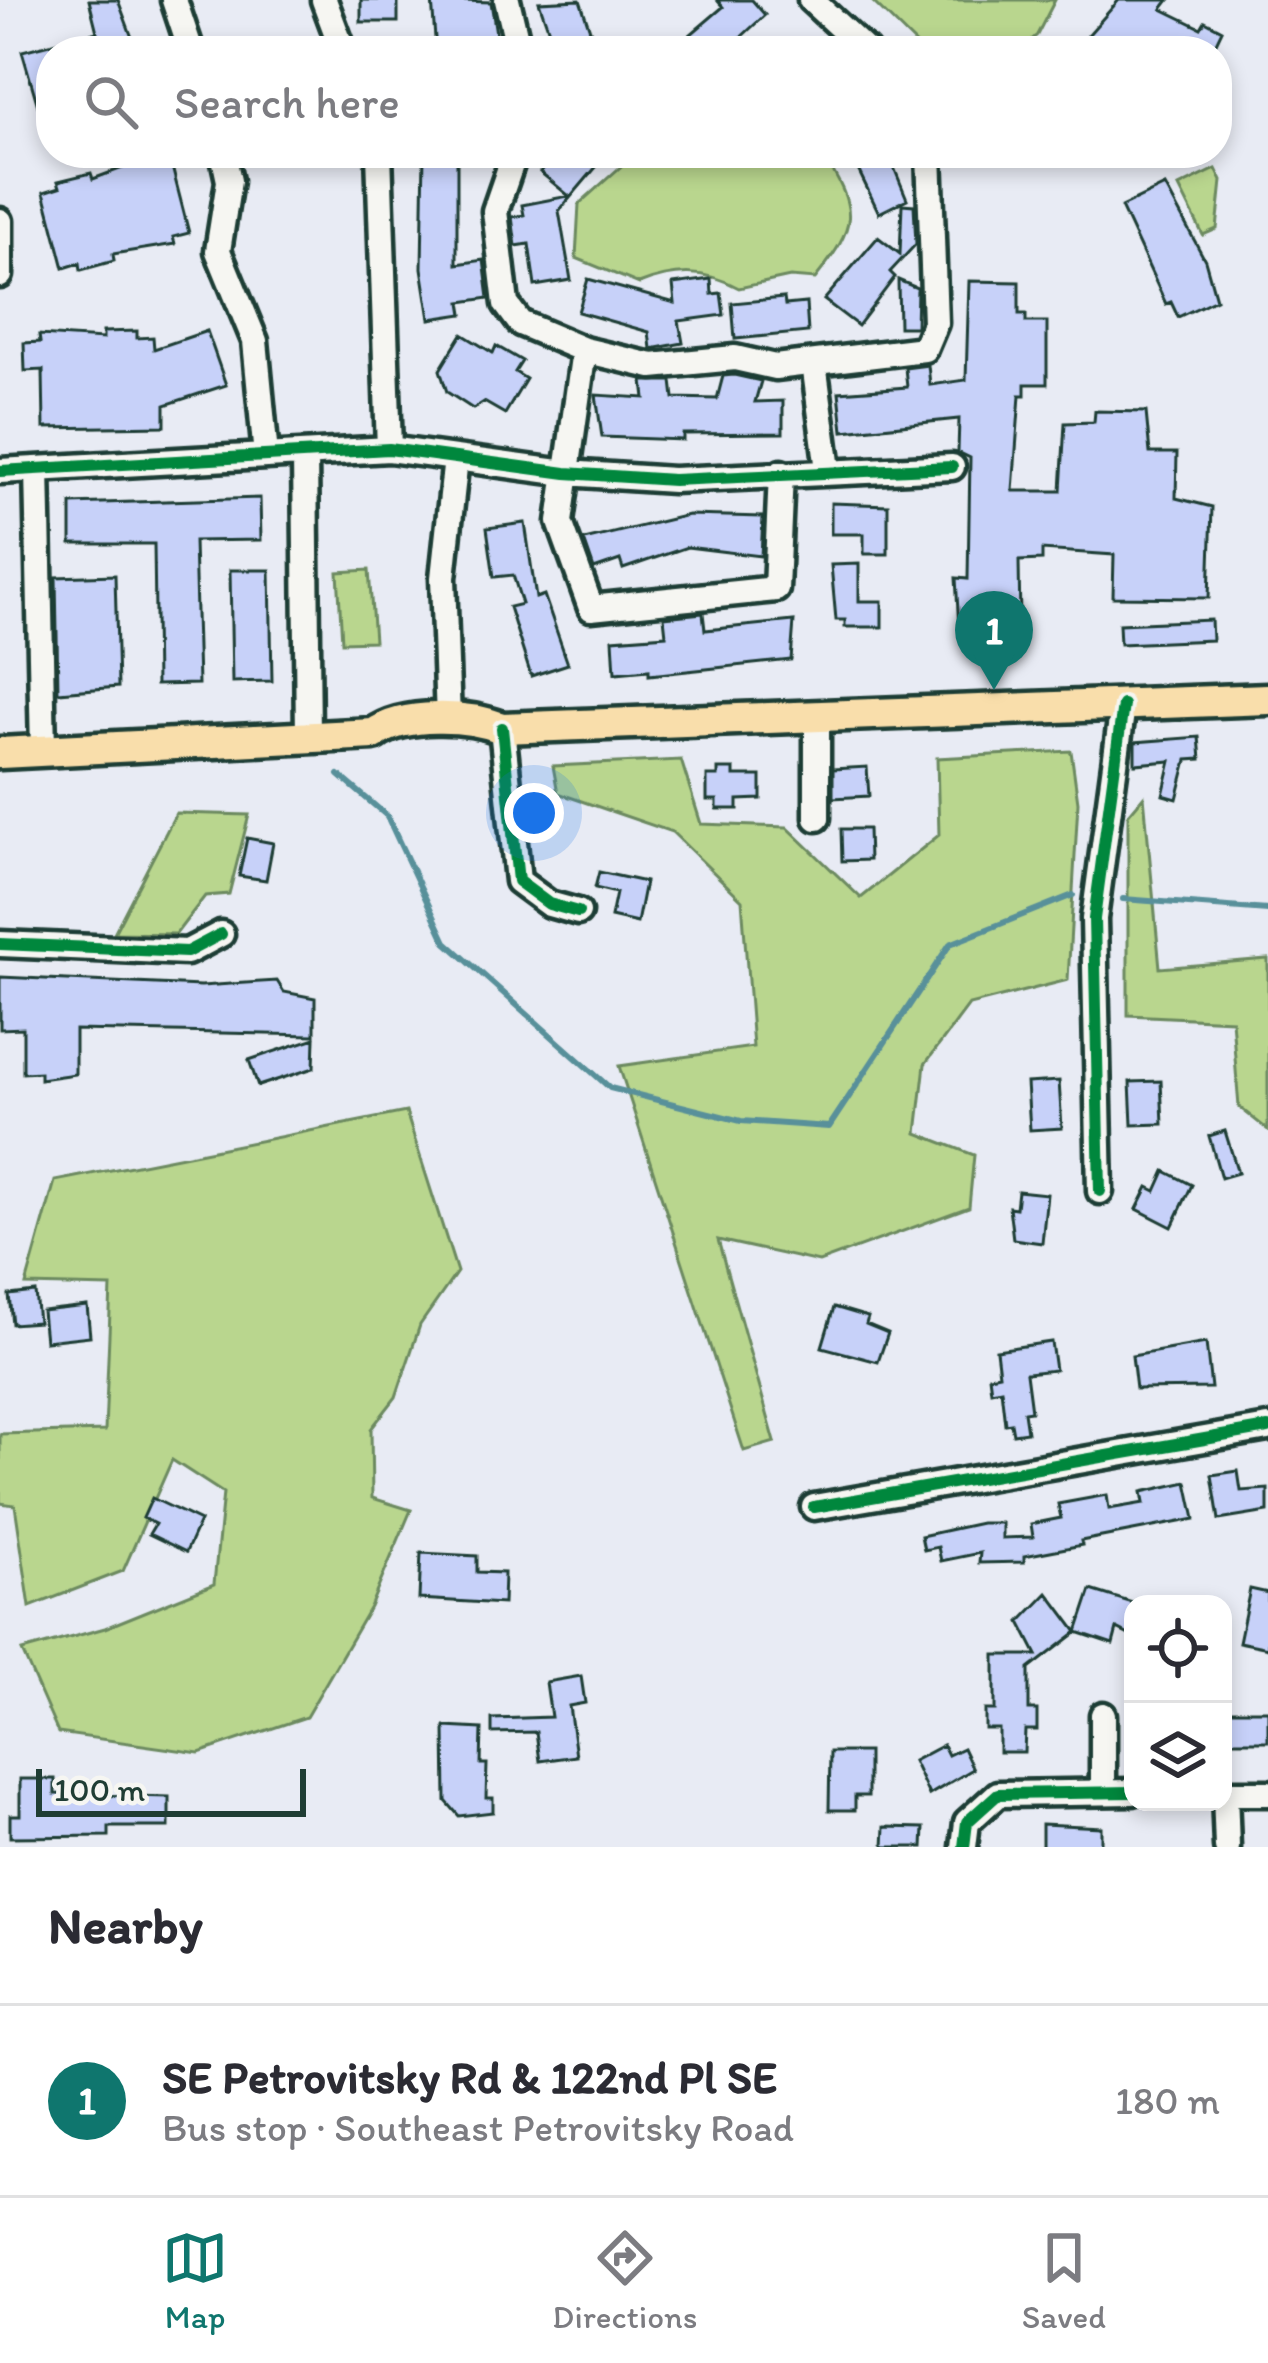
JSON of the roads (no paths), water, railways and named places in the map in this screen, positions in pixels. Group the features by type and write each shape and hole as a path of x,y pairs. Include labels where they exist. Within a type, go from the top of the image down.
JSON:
{"main road":[{"path":"374,734 389,723 448,720 478,719 502,728 1268,699"},
{"path":"0,753 374,734 389,743 480,740 502,728"}],"street":[{"path":"174,0 185,36"},
{"path":"324,0 337,36"},
{"path":"507,0 515,36"},
{"path":"811,0 850,36"},
{"path":"225,168 228,194 218,251 255,341 266,457"},
{"path":"379,168 388,449"},
{"path":"510,168 495,211 506,304 520,322 584,350 652,366 736,358 775,368 924,350 935,322 930,168"},
{"path":"0,221 0,275"},
{"path":"584,350 560,522 591,608 776,589 781,473"},
{"path":"814,363 828,470"},
{"path":"0,471 388,449 566,473 673,480 952,467"},
{"path":"305,455 308,737"},
{"path":"448,720 443,578 456,458"},
{"path":"37,469 43,751"},
{"path":"1100,1192 1094,919 1124,705"},
{"path":"817,716 818,818"},
{"path":"502,728 518,881 549,904 578,912"},
{"path":"0,944 188,952 221,934"},
{"path":"814,1507 1268,1428"},
{"path":"1103,1714 1103,1791"},
{"path":"964,1847 967,1822 998,1794 1124,1792"},
{"path":"1232,1793 1268,1793"},
{"path":"1225,1811 1227,1847"}],"waterway":[{"path":"339,775 387,816 446,942 610,1088 741,1121 829,1127 950,944 1073,895"},
{"path":"1123,899 1268,910"}],"place":[{"name":"SE Petrovitsky Rd & 122nd Pl SE","path":"994,690"}]}
